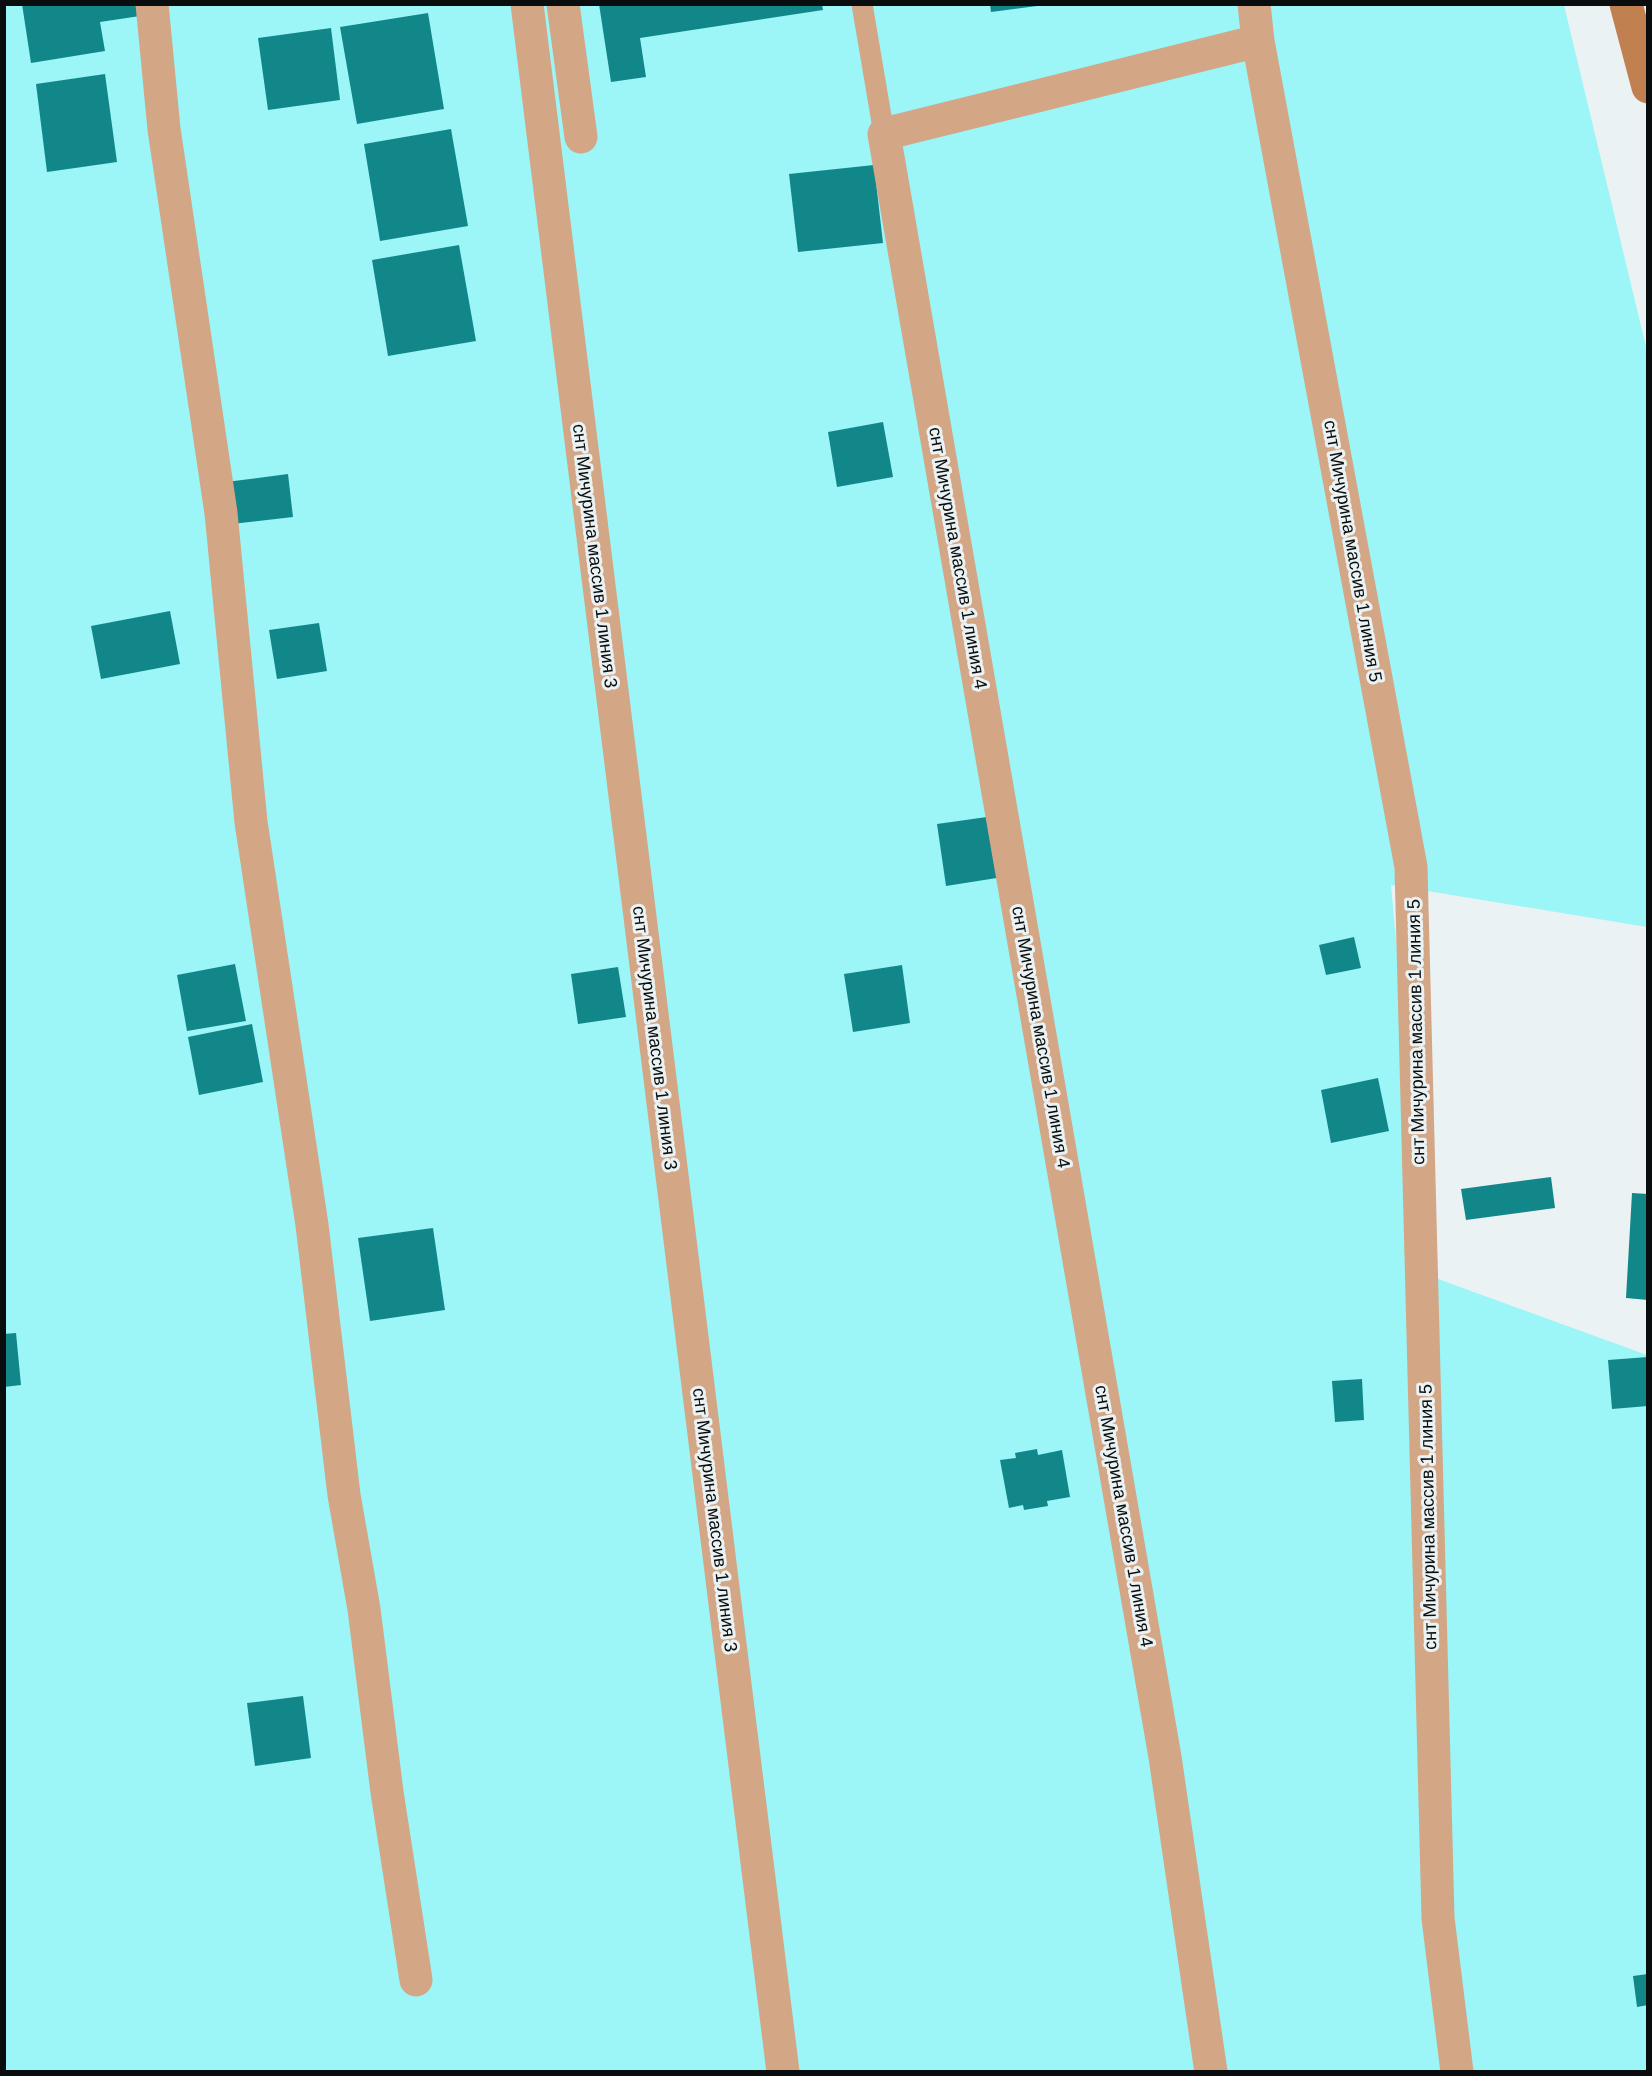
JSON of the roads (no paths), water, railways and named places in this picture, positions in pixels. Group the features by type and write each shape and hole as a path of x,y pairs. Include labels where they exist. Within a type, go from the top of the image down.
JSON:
{"street":[{"path":"152,4 164,129 221,513 251,822 312,1225 344,1495 364,1608 387,1792 416,1980"},
{"name":"снт Мичурина массив 1 линия 3","path":"526,4 783,2072"},
{"path":"563,4 581,137"},
{"name":"снт Мичурина массив 1 линия 5","path":"1254,4 1258,41 1411,867 1438,1918 1457,2072"},
{"path":"1626,4 1647,87"},
{"path":"885,134 1258,41"},
{"name":"снт Мичурина массив 1 линия 4","path":"885,134 1165,1757 1211,2072"}],"lane":[{"name":"снт Мичурина массив 1 линия 4","path":"862,4 885,134"}]}
